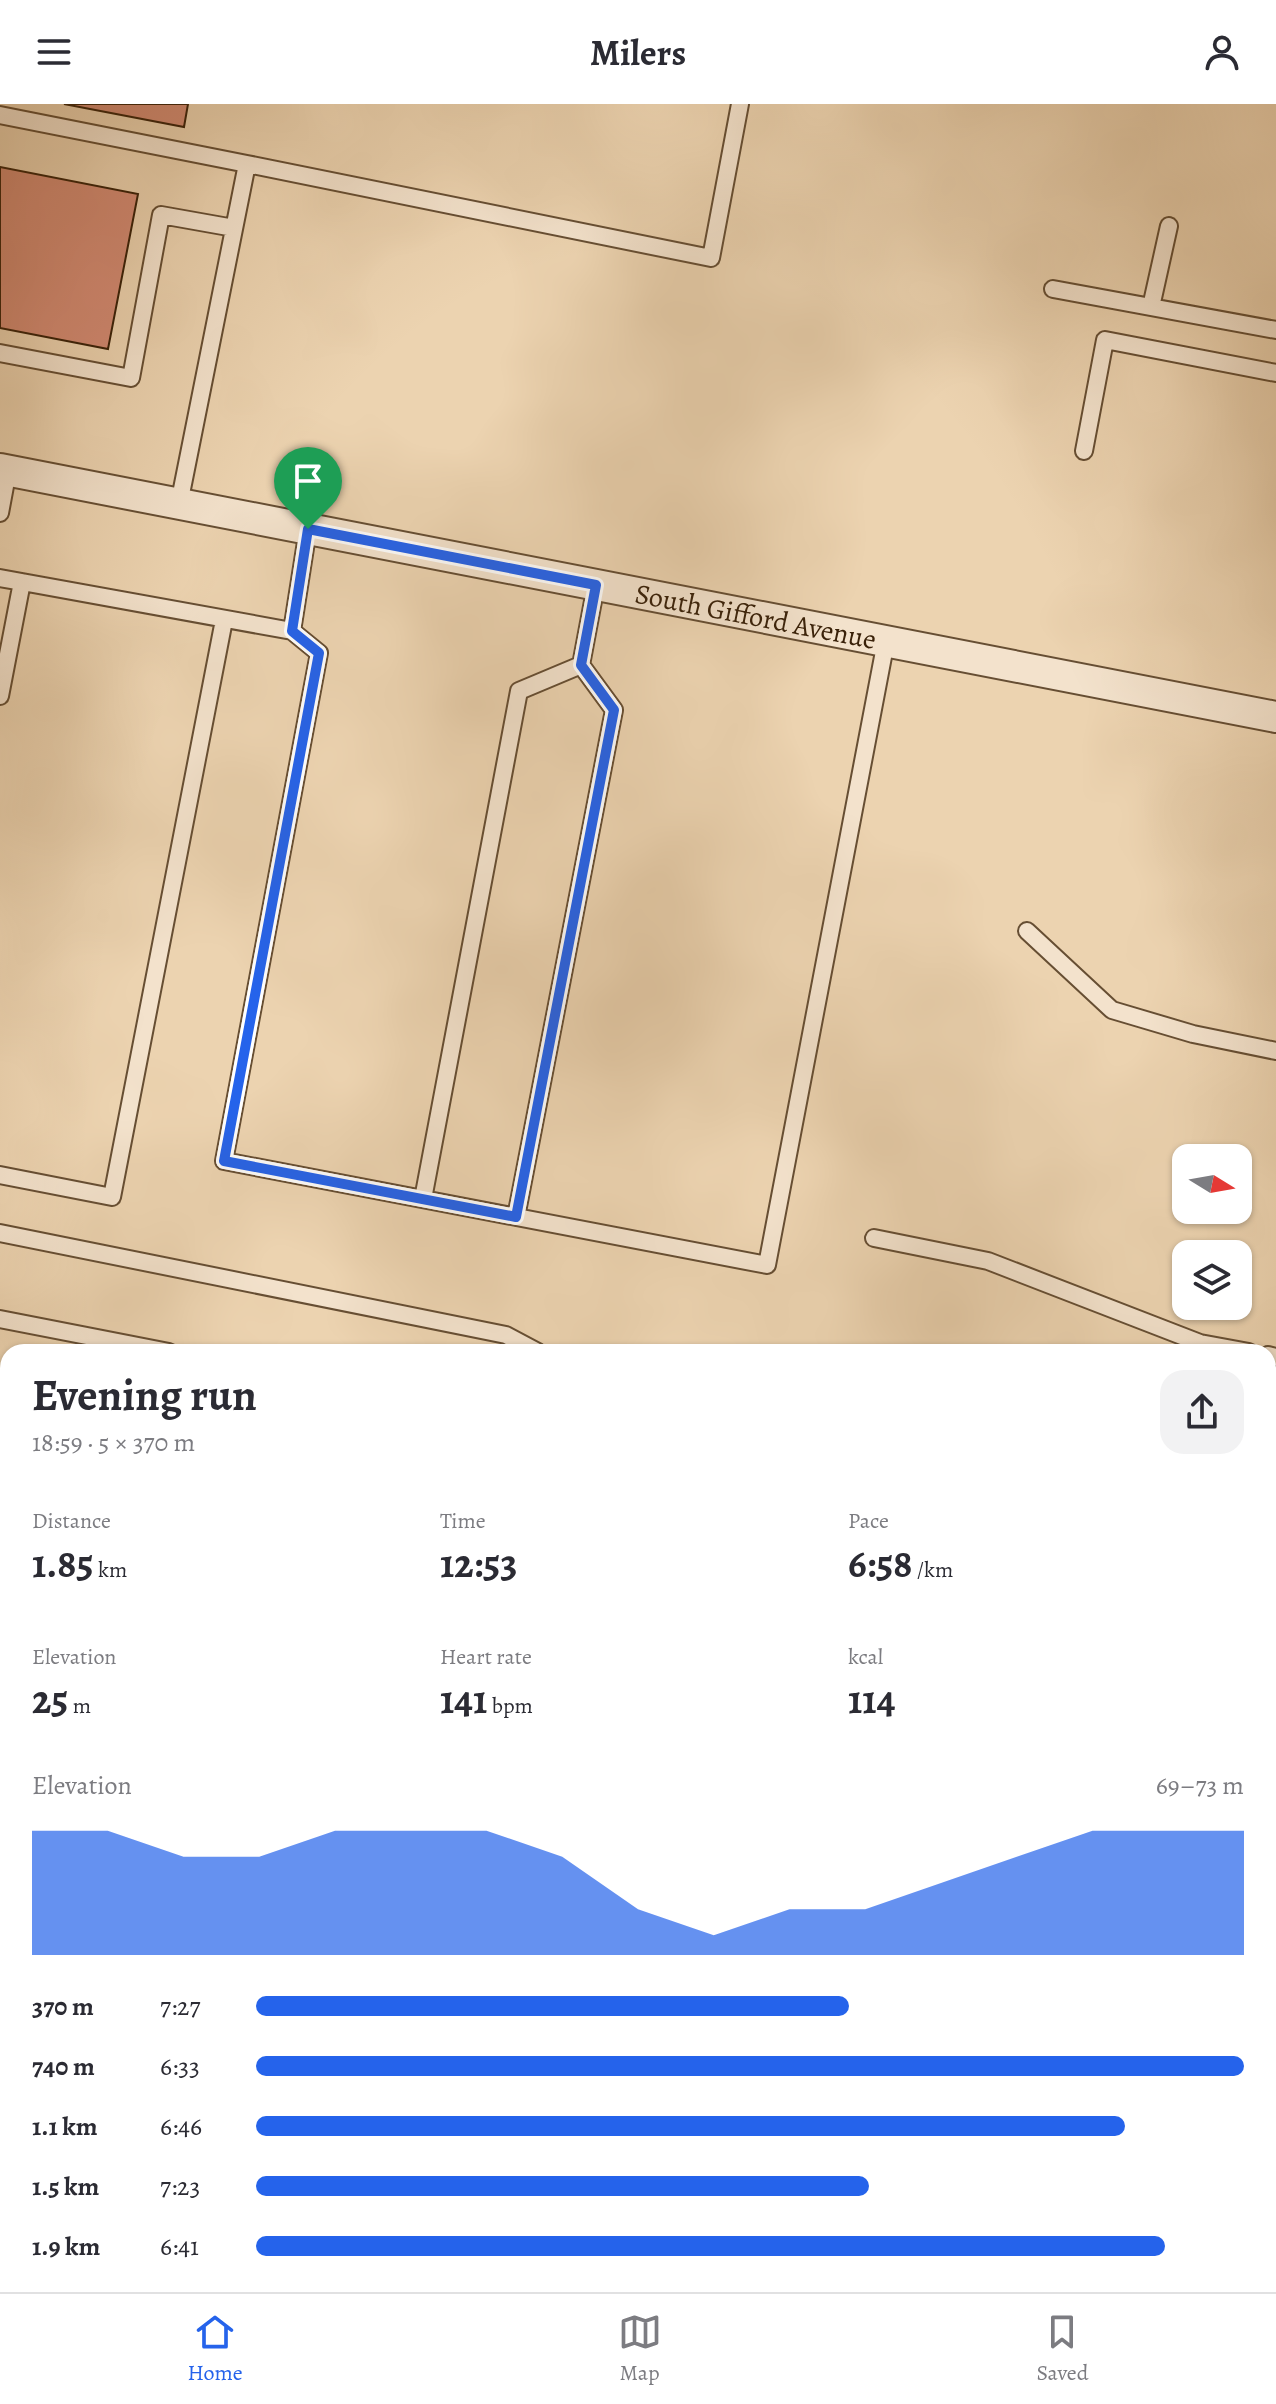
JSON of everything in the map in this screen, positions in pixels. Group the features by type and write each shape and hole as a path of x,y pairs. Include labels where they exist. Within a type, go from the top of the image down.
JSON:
{"street":[{"name":"South Gifford Avenue","path":"4,470 1276,717"}],"lane":[{"path":"0,115 711,258 740,104"},
{"path":"179,504 247,164"},
{"path":"0,353 131,378 161,215 234,228"},
{"path":"1151,307 1169,226"},
{"path":"1053,289 1276,330"},
{"path":"1084,451 1105,340 1276,373"},
{"path":"0,513 4,470"},
{"path":"292,631 308,529"},
{"path":"0,578 292,631 319,653 224,1161 767,1265 886,641"},
{"path":"0,696 22,582"},
{"path":"516,1217 614,710 581,665 596,585"},
{"path":"0,1175 112,1197 224,620"},
{"path":"423,1199 519,691 581,665"},
{"path":"1027,931 1112,1010 1193,1034 1276,1051"},
{"path":"0,1233 506,1335 523,1344"},
{"path":"874,1238 988,1261 1205,1344"},
{"path":"0,1319 128,1344"}],"building":[{"path":"64,104 188,104 184,127"},
{"path":"0,167 138,194 108,349 0,328"}],"route":[{"path":"308,529 596,585 581,665 614,710 516,1217 224,1161 319,653 292,631 308,529"}]}
